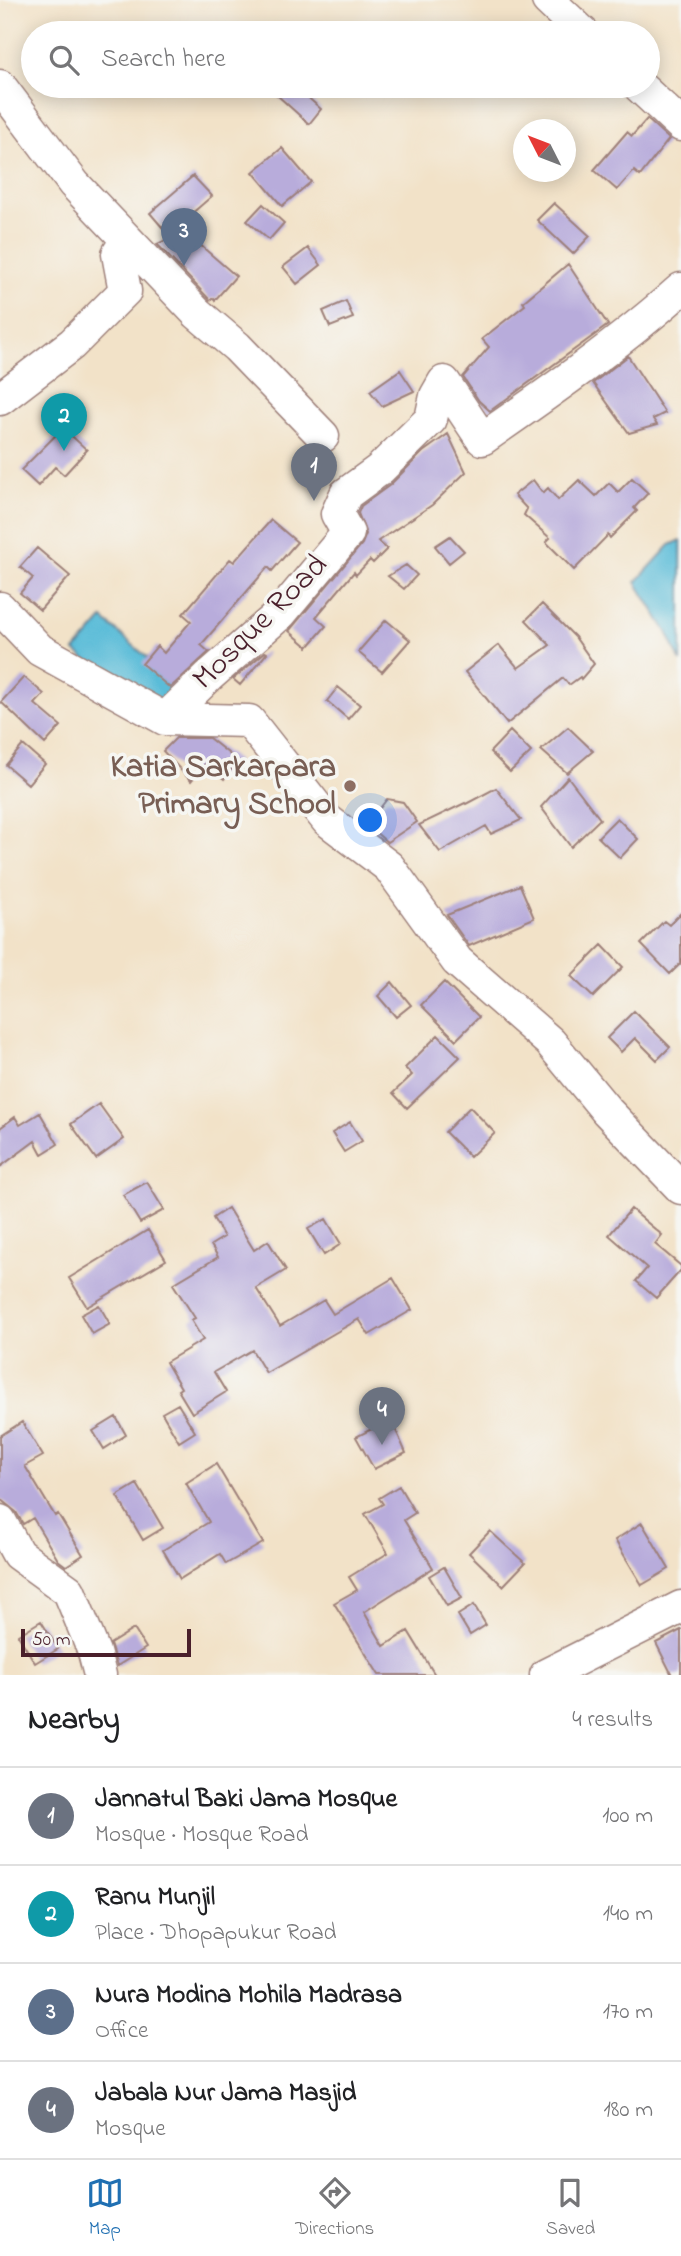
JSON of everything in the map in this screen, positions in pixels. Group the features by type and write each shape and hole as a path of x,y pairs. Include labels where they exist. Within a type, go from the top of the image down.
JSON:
{"street":[{"path":"548,0 570,21"},
{"path":"0,86 74,184 197,313 237,348 323,436"},
{"path":"652,98 681,125"},
{"path":"0,399 72,344 125,291 118,254 127,240"},
{"name":"Mosque Road","path":"165,719 281,613 348,533 337,514 346,494 379,470 430,419 436,396 444,382 482,439 551,392 681,289"},
{"path":"0,608 40,650 165,719 249,721 327,820 389,867 457,961 550,1042 607,1111 681,1188"},
{"path":"0,1521 18,1554 69,1591 100,1675"},
{"path":"545,1675 681,1607"}],"water":[{"path":"681,540 681,662 667,632 636,582 670,545"},
{"path":"103,619 189,694 162,726 75,651"}],"building":[{"path":"280,98 309,98 321,109 309,124"},
{"path":"647,119 669,139 640,176 634,171 617,190 594,170 627,132 632,136"},
{"path":"282,148 311,182 282,206 253,172"},
{"path":"193,176 212,196 168,234 150,213"},
{"path":"554,203 590,236 573,254 537,220"},
{"path":"263,204 284,223 269,240 247,221"},
{"path":"185,232 236,276 215,300 210,300 157,244"},
{"path":"308,248 321,265 297,284 283,267"},
{"path":"568,264 608,325 490,411 479,401 463,377 489,347 482,339 525,305 523,302"},
{"path":"346,301 353,318 330,327 323,311"},
{"path":"628,356 665,413 653,419 657,425 629,433 593,383"},
{"path":"400,370 414,391 382,406 370,391"},
{"path":"63,428 87,450 64,475 55,467 38,486 21,470"},
{"path":"448,434 466,472 432,505 378,541 387,549 373,563 370,560 356,575 354,572 316,617 326,626 308,647 289,631 362,544 366,534 358,513 361,506 390,485 423,452"},
{"path":"632,478 648,493 634,508 637,511 610,538 608,535 574,570 546,542 550,538 524,515 527,509 514,495 533,480 543,493 548,488 558,500 579,480 596,496 609,483 618,492"},
{"path":"271,520 297,542 272,571 268,567 201,645 209,652 170,688 142,664 157,646 164,653 191,621 183,614 230,559 234,562"},
{"path":"450,536 464,551 449,563 435,546"},
{"path":"37,548 70,576 40,610 20,593 33,578 20,567"},
{"path":"406,565 417,575 404,589 388,576"},
{"path":"542,604 575,637 594,664 581,679 580,677 569,685 563,678 507,724 465,672 499,645 518,668 550,645 526,620"},
{"path":"386,620 410,640 382,672 358,652"},
{"path":"267,653 240,685 233,679"},
{"path":"24,677 44,694 35,704 61,726 45,744 1,702"},
{"path":"338,687 360,705 348,719 327,701"},
{"path":"568,727 593,751 567,773 541,750"},
{"path":"510,731 531,752 510,772 490,752"},
{"path":"176,738 209,738 238,761 224,779 206,763 191,781 163,751"},
{"path":"23,745 45,764 28,784 6,765"},
{"path":"568,777 600,819 571,847 541,807"},
{"path":"496,788 521,820 491,834 486,826 440,852 419,825 466,804"},
{"path":"387,799 403,802 417,822 387,842 367,825"},
{"path":"617,818 638,839 620,858 598,837"},
{"path":"520,885 534,918 469,946 447,915"},
{"path":"681,913 681,963 670,974 641,944 664,921 669,925"},
{"path":"602,945 623,967 593,997 571,976"},
{"path":"392,982 411,1005 396,1017 378,996"},
{"path":"444,982 479,1017 456,1040 421,1005"},
{"path":"634,1011 670,1047 657,1060 635,1038 621,1052 607,1038"},
{"path":"438,1035 460,1057 407,1108 393,1093 412,1075 405,1068"},
{"path":"99,1104 124,1139 96,1159 71,1124"},
{"path":"470,1107 495,1133 470,1157 445,1132"},
{"path":"40,1113 58,1144 42,1154 35,1141 0,1167 0,1128 15,1117 20,1125"},
{"path":"350,1122 362,1141 344,1152 332,1133"},
{"path":"147,1182 164,1210 140,1223 123,1195"},
{"path":"228,1208 254,1250 268,1241 286,1270 256,1288 280,1326 324,1300 333,1314 393,1278 412,1310 369,1335 359,1319 266,1373 252,1350 214,1372 226,1392 192,1413 166,1362 203,1340 191,1320 195,1318 173,1284 218,1257 211,1245 224,1237 213,1218"},
{"path":"631,1209 662,1235 655,1244 681,1266 681,1270 656,1298 636,1281 647,1268 609,1235"},
{"path":"326,1219 341,1244 324,1255 308,1229"},
{"path":"148,1230 166,1260 87,1307 69,1278"},
{"path":"99,1305 110,1324 92,1334 81,1315"},
{"path":"178,1404 195,1432 179,1442 162,1413"},
{"path":"116,1417 126,1435 104,1449 93,1431"},
{"path":"391,1419 406,1453 374,1469 356,1437"},
{"path":"22,1422 43,1456 25,1466 55,1516 58,1514 83,1555 66,1566 58,1560 33,1518 23,1524 16,1512 0,1499 0,1436"},
{"path":"216,1464 263,1543 226,1564 220,1554 180,1579 163,1550 209,1522 186,1483"},
{"path":"137,1484 163,1528 143,1540 117,1496"},
{"path":"399,1486 415,1513 404,1520 433,1568 364,1612 384,1646 408,1631 435,1675 379,1675 334,1603 357,1590 349,1577 388,1553 365,1514 383,1504 379,1498"},
{"path":"642,1523 669,1569 642,1585 615,1540"},
{"path":"490,1531 525,1563 503,1586 469,1553"},
{"path":"444,1567 462,1598 447,1606 429,1576"},
{"path":"474,1605 486,1625 470,1635 458,1615"},
{"path":"41,1621 58,1649 35,1663 18,1635"},
{"path":"134,1629 146,1648 117,1666 110,1644"},
{"path":"681,1630 681,1675 672,1675 656,1643"}],"place":[{"name":"Nura Modina Mohila Madrasa","path":"184,266"},
{"name":"Ranu Munjil","path":"64,451"},
{"name":"Jannatul Baki Jama Mosque","path":"314,501"},
{"name":"Katia Sarkarpara Primary School","path":"350,786"},
{"name":"Jabala Nur Jama Masjid","path":"382,1445"}]}
